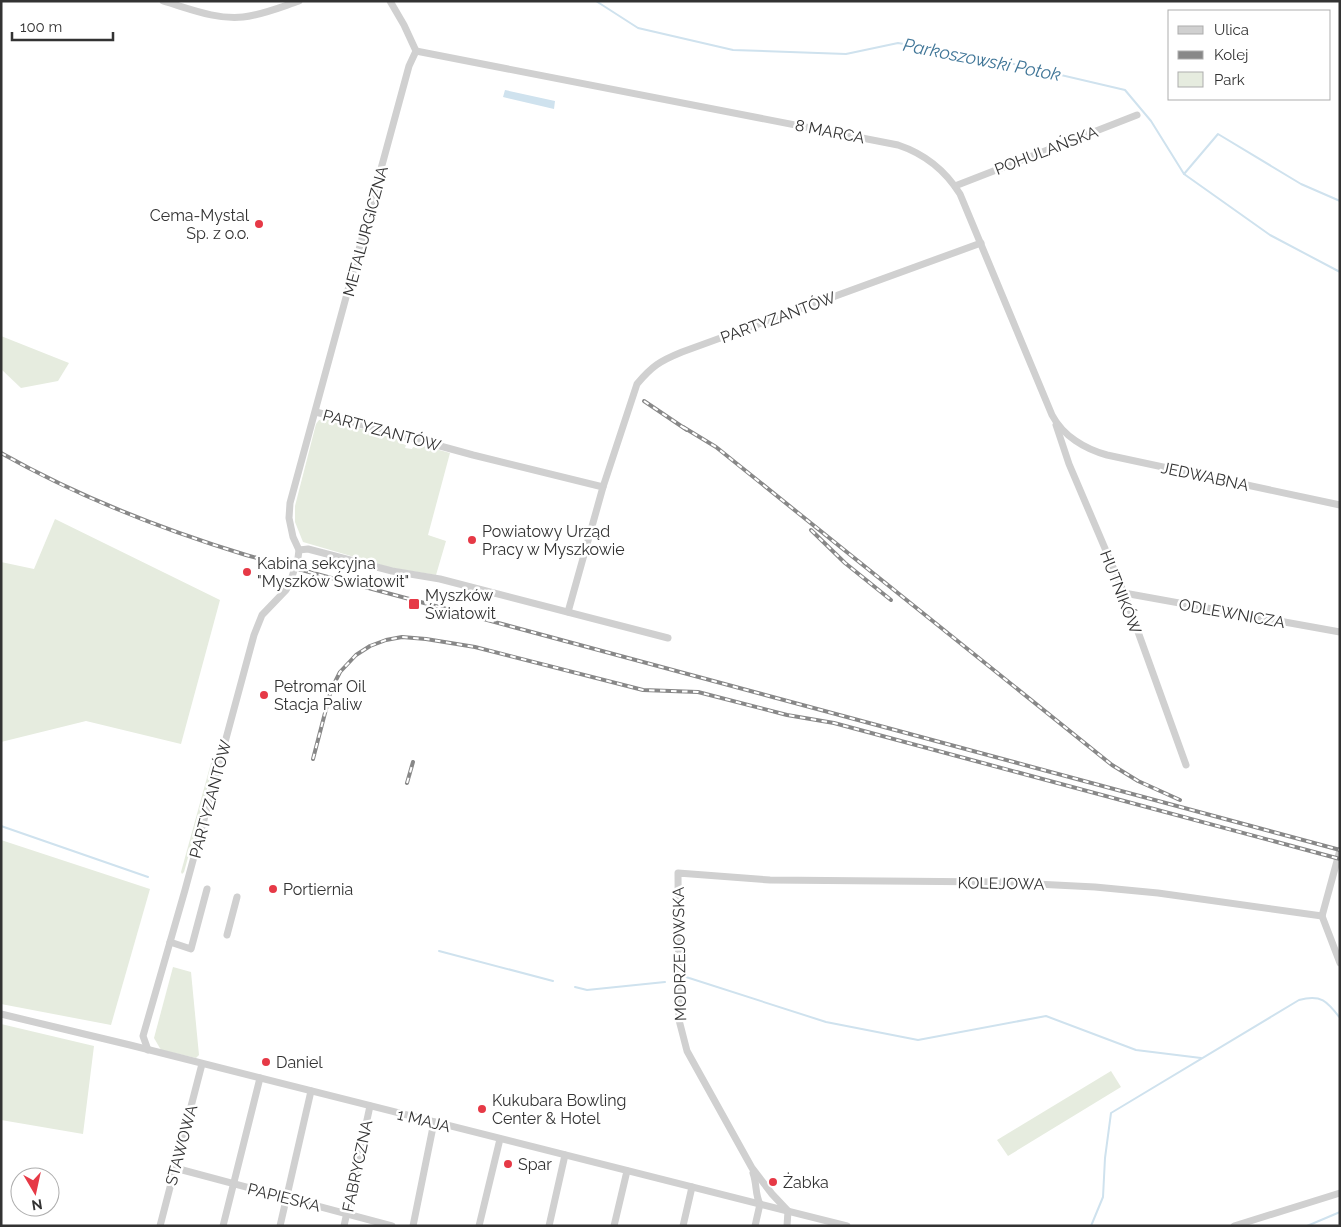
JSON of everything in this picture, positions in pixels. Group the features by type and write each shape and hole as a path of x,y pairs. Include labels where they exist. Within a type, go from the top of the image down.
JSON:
{"street":[{"path":"163,1 224,17 241,18 299,1"},
{"path":"390,1 416,51"},
{"name":"8 MARCA","path":"416,51 898,145 914,151 929,160 955,186 981,243 1054,419 1062,430 1074,439"},
{"name":"METALURGICZNA","path":"316,412 409,66 416,51"},
{"name":"POHULAŃSKA","path":"955,186 1137,115"},
{"name":"PARTYZANTÓW","path":"148,1050 143,1036 254,635 262,615 286,590 290,583 299,550 293,536 289,518 290,503 316,412 473,455 603,487 637,384 647,372 662,360 981,243"},
{"name":"HUTNIKÓW","path":"1054,419 1069,464 1124,593 1186,765"},
{"name":"JEDWABNA","path":"1074,439 1091,449 1107,454 1340,505"},
{"path":"568,612 603,487"},
{"path":"299,550 308,549 392,571 440,579 668,638"},
{"name":"ODLEWNICZA","path":"1124,593 1340,632"},
{"path":"1340,850 1322,916 1340,963"},
{"name":"KOLEJOWA","path":"678,873 770,880 997,882 1095,887 1158,893 1322,916"},
{"name":"MODRZEJOWSKA","path":"678,873 679,1011 682,1035 687,1051 752,1168 768,1190 788,1211"},
{"path":"170,942 191,949 207,889"},
{"path":"227,935 237,897"},
{"name":"1 MAJA","path":"1,1014 847,1226"},
{"name":"STAWOWA","path":"160,1226 202,1064"},
{"path":"223,1226 260,1078"},
{"path":"280,1226 311,1091"},
{"name":"FABRYCZNA","path":"344,1226 370,1106"},
{"path":"413,1226 434,1122"},
{"path":"479,1226 500,1139"},
{"path":"549,1226 565,1155"},
{"name":"PAPIESKA","path":"175,1168 392,1226"},
{"name":"MODRZEJOWSKA","path":"752,1168 757,1188 756,1197 760,1204"},
{"path":"614,1226 627,1170"},
{"path":"683,1226 692,1187"},
{"path":"755,1226 760,1204 766,1199 768,1190"},
{"path":"1234,1226 1340,1193"},
{"path":"787,1226 788,1211"}],"green space":[{"path":"1,336 69,363 58,381 21,388 1,369"},
{"path":"325,419 396,438 400,443 406,445 405,448 412,449 413,447 421,448 425,446 450,453 428,535 446,541 436,575 392,568 303,542 295,522 295,506 316,424 319,420"},
{"path":"55,519 220,600 181,744 86,721 1,742 1,562 34,569"},
{"path":"213,762 214,764 182,874 211,763"},
{"path":"1,840 150,889 111,1025 1,1004"},
{"path":"173,967 191,972 199,1055 196,1058 161,1050 154,1038"},
{"path":"1,1024 94,1046 83,1134 1,1120"},
{"path":"1111,1071 1121,1087 1008,1156 997,1140"}],"water":[{"path":"505,90 555,101 554,109 503,97"}],"waterway":[{"name":"Parkoszowski Potok","path":"596,1 638,28 733,50 846,54 898,43 997,60 1125,90 1151,121 1184,174 1270,235 1340,272"},
{"name":"Parkoszowski Potok","path":"1184,174 1218,134 1301,184 1340,201"},
{"path":"1,826 148,877"},
{"path":"439,951 553,981"},
{"path":"686,977 826,1022 918,1040 1046,1016 1136,1050 1201,1058"},
{"path":"575,987 587,990 665,982"},
{"path":"1091,1226 1103,1197 1105,1158 1111,1113 1299,1000 1307,998 1323,1000 1340,1018"},
{"path":"1307,1226 1340,1212"}],"railway":[{"path":"644,401 687,430"},
{"path":"683,427 716,447 1112,765 1138,781 1180,800"},
{"path":"1,453 60,484 121,511 246,555 1340,850"},
{"path":"811,530 845,563 891,600"},
{"path":"313,759 331,690 340,672 356,655 370,646 386,640 402,637 426,639 475,647 643,690 698,692 787,715 834,723 1340,859"},
{"path":"407,783 413,762"}],"place":[{"name":"Cema-Mystal Sp. z o.o.","path":"259,224"},
{"name":"Powiatowy Urząd Pracy w Myszkowie","path":"472,540"},
{"name":"Kabina sekcyjna \"Myszków Światowit\"","path":"247,572"},
{"name":"Myszków Światowit","path":"414,604"},
{"name":"Petromar Oil Stacja Paliw","path":"264,695"},
{"name":"Portiernia","path":"273,889"},
{"name":"Daniel","path":"266,1062"},
{"name":"Kukubara Bowling Center & Hotel","path":"482,1109"},
{"name":"Spar","path":"508,1164"},
{"name":"Żabka","path":"773,1182"}]}
